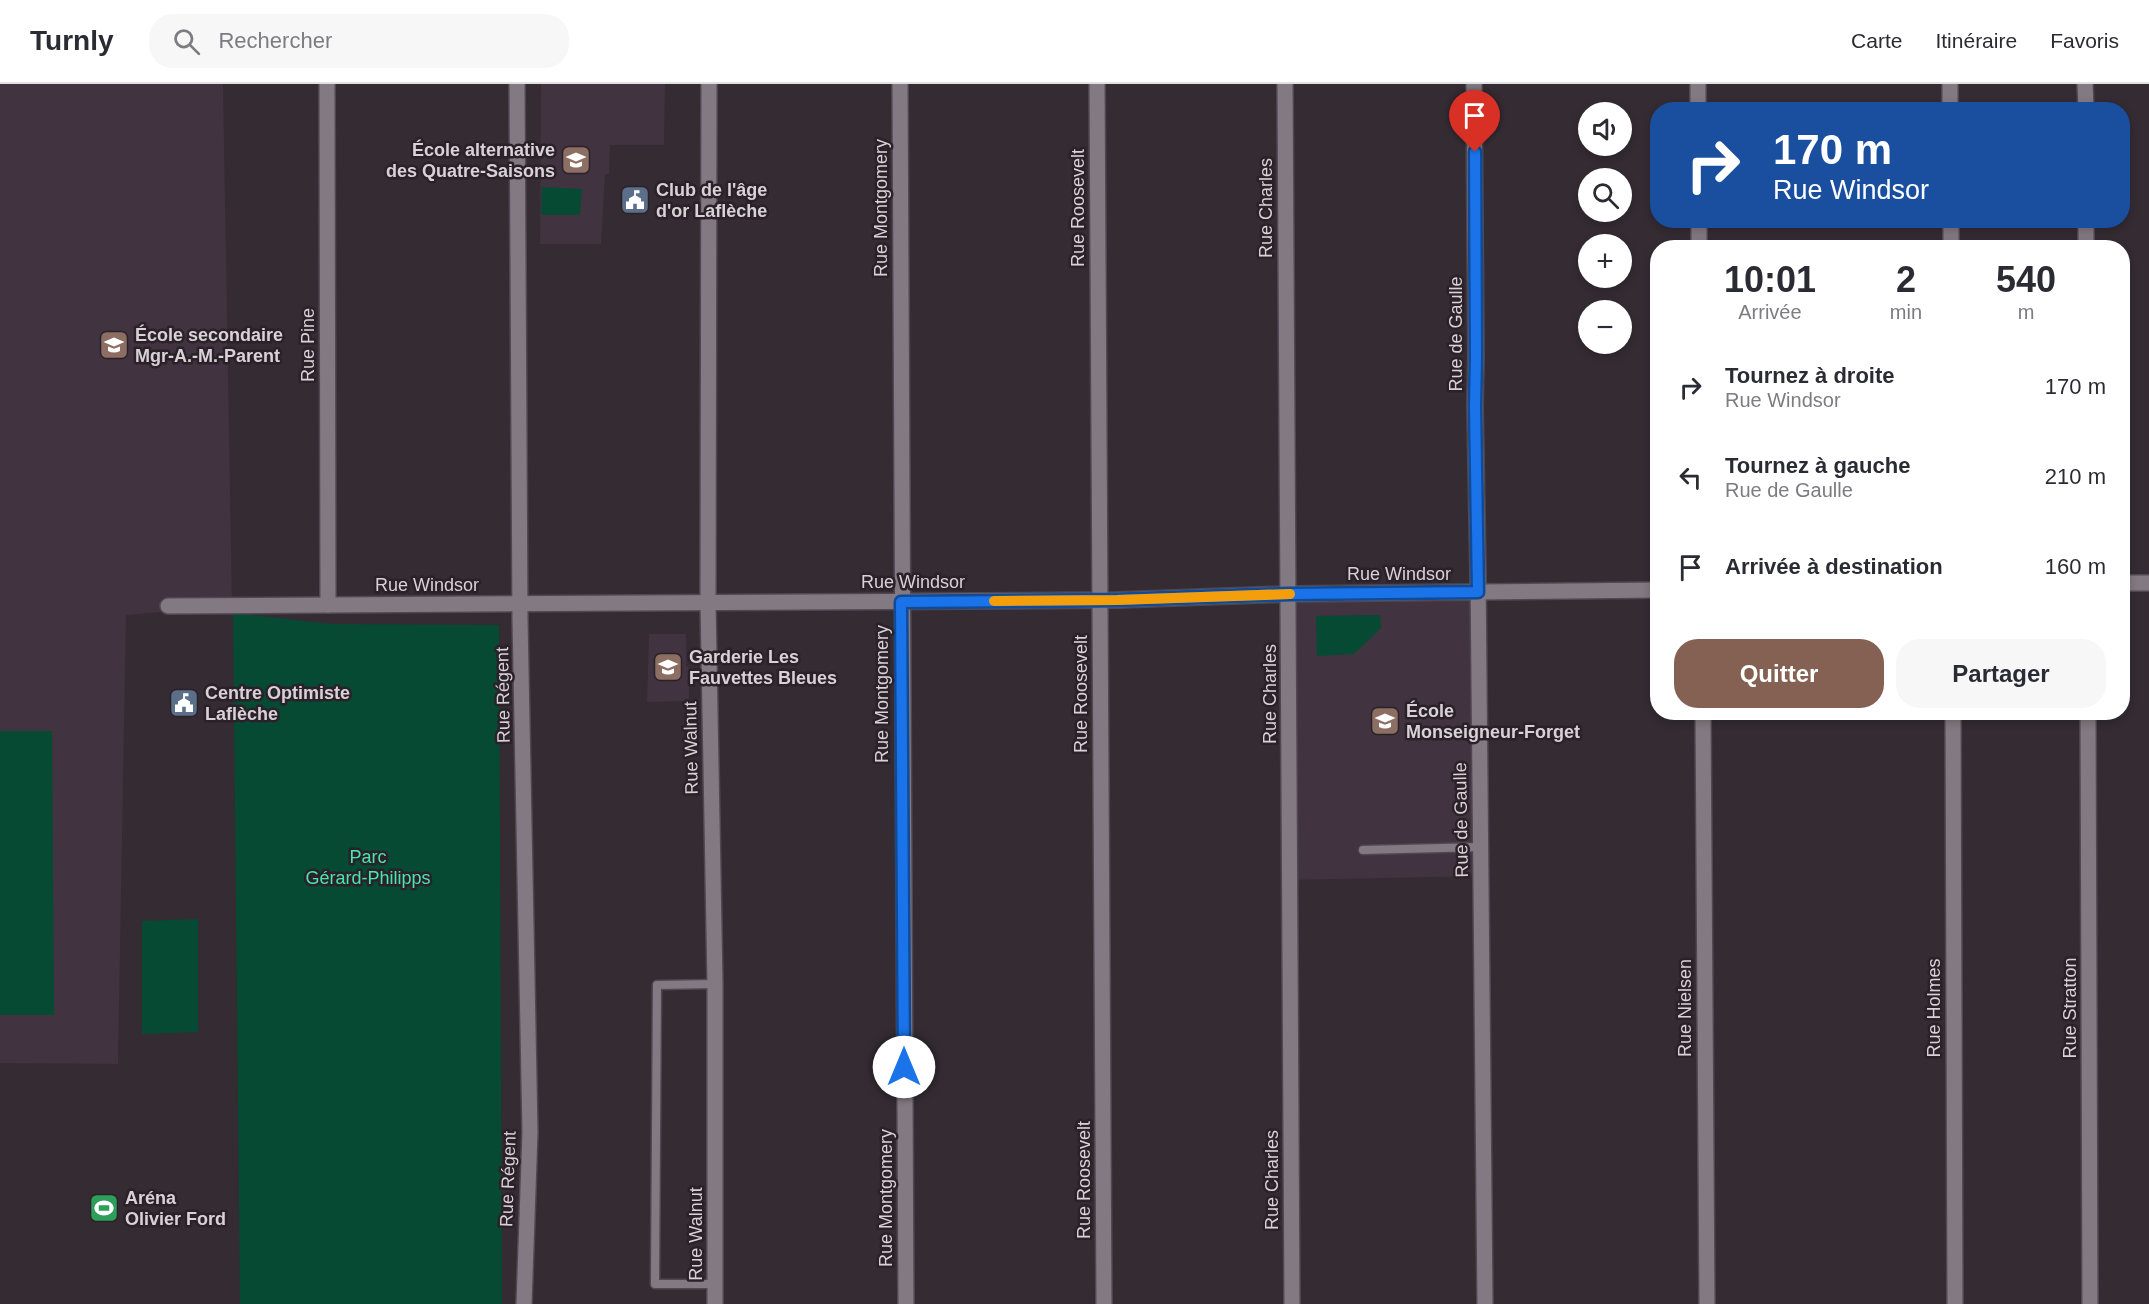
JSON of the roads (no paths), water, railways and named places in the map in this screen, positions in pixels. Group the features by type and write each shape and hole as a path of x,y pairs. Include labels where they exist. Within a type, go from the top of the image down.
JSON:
{"street":[{"name":"Rue Pine","path":"327,84 328,605"},
{"name":"Rue Régent","path":"518,84 520,604 530,1132 524,1304"},
{"name":"Rue Walnut","path":"709,84 708,603 715,984 715,1304"},
{"name":"Rue Montgomery","path":"900,84 906,1304"},
{"name":"Rue Roosevelt","path":"1097,84 1104,1304"},
{"name":"Rue Charles","path":"1285,84 1292,1304"},
{"name":"Rue de Gaulle","path":"1474,84 1475,406 1485,1304"},
{"path":"1698,84 1698,102"},
{"path":"1950,84 1950,102"},
{"path":"2085,84 2086,102"},
{"path":"2130,584 2149,583"},
{"name":"Rue Windsor","path":"168,606 1100,600 1289,594 1650,590"},
{"name":"Rue Nielsen","path":"1703,720 1707,1304"},
{"name":"Rue Holmes","path":"1953,720 1955,1304"},
{"name":"Rue Stratton","path":"2088,720 2090,1304"}],"lane":[{"path":"1363,850 1481,847"},
{"path":"715,984 657,985 655,1284 715,1284"}],"place":[{"name":"École alternative des Quatre-Saisons","path":"576,160"},
{"name":"Club de l'âge d'or Laflèche","path":"635,200"},
{"name":"École secondaire Mgr-A.-M.-Parent","path":"114,345"},
{"name":"Garderie Les Fauvettes Bleues","path":"668,667"},
{"name":"Centre Optimiste Laflèche","path":"184,703"},
{"name":"École Monseigneur-Forget","path":"1385,721"},
{"name":"Aréna Olivier Ford","path":"104,1208"}],"park label":[{"name":"Parc Gérard-Philipps","path":"368,867"}]}
